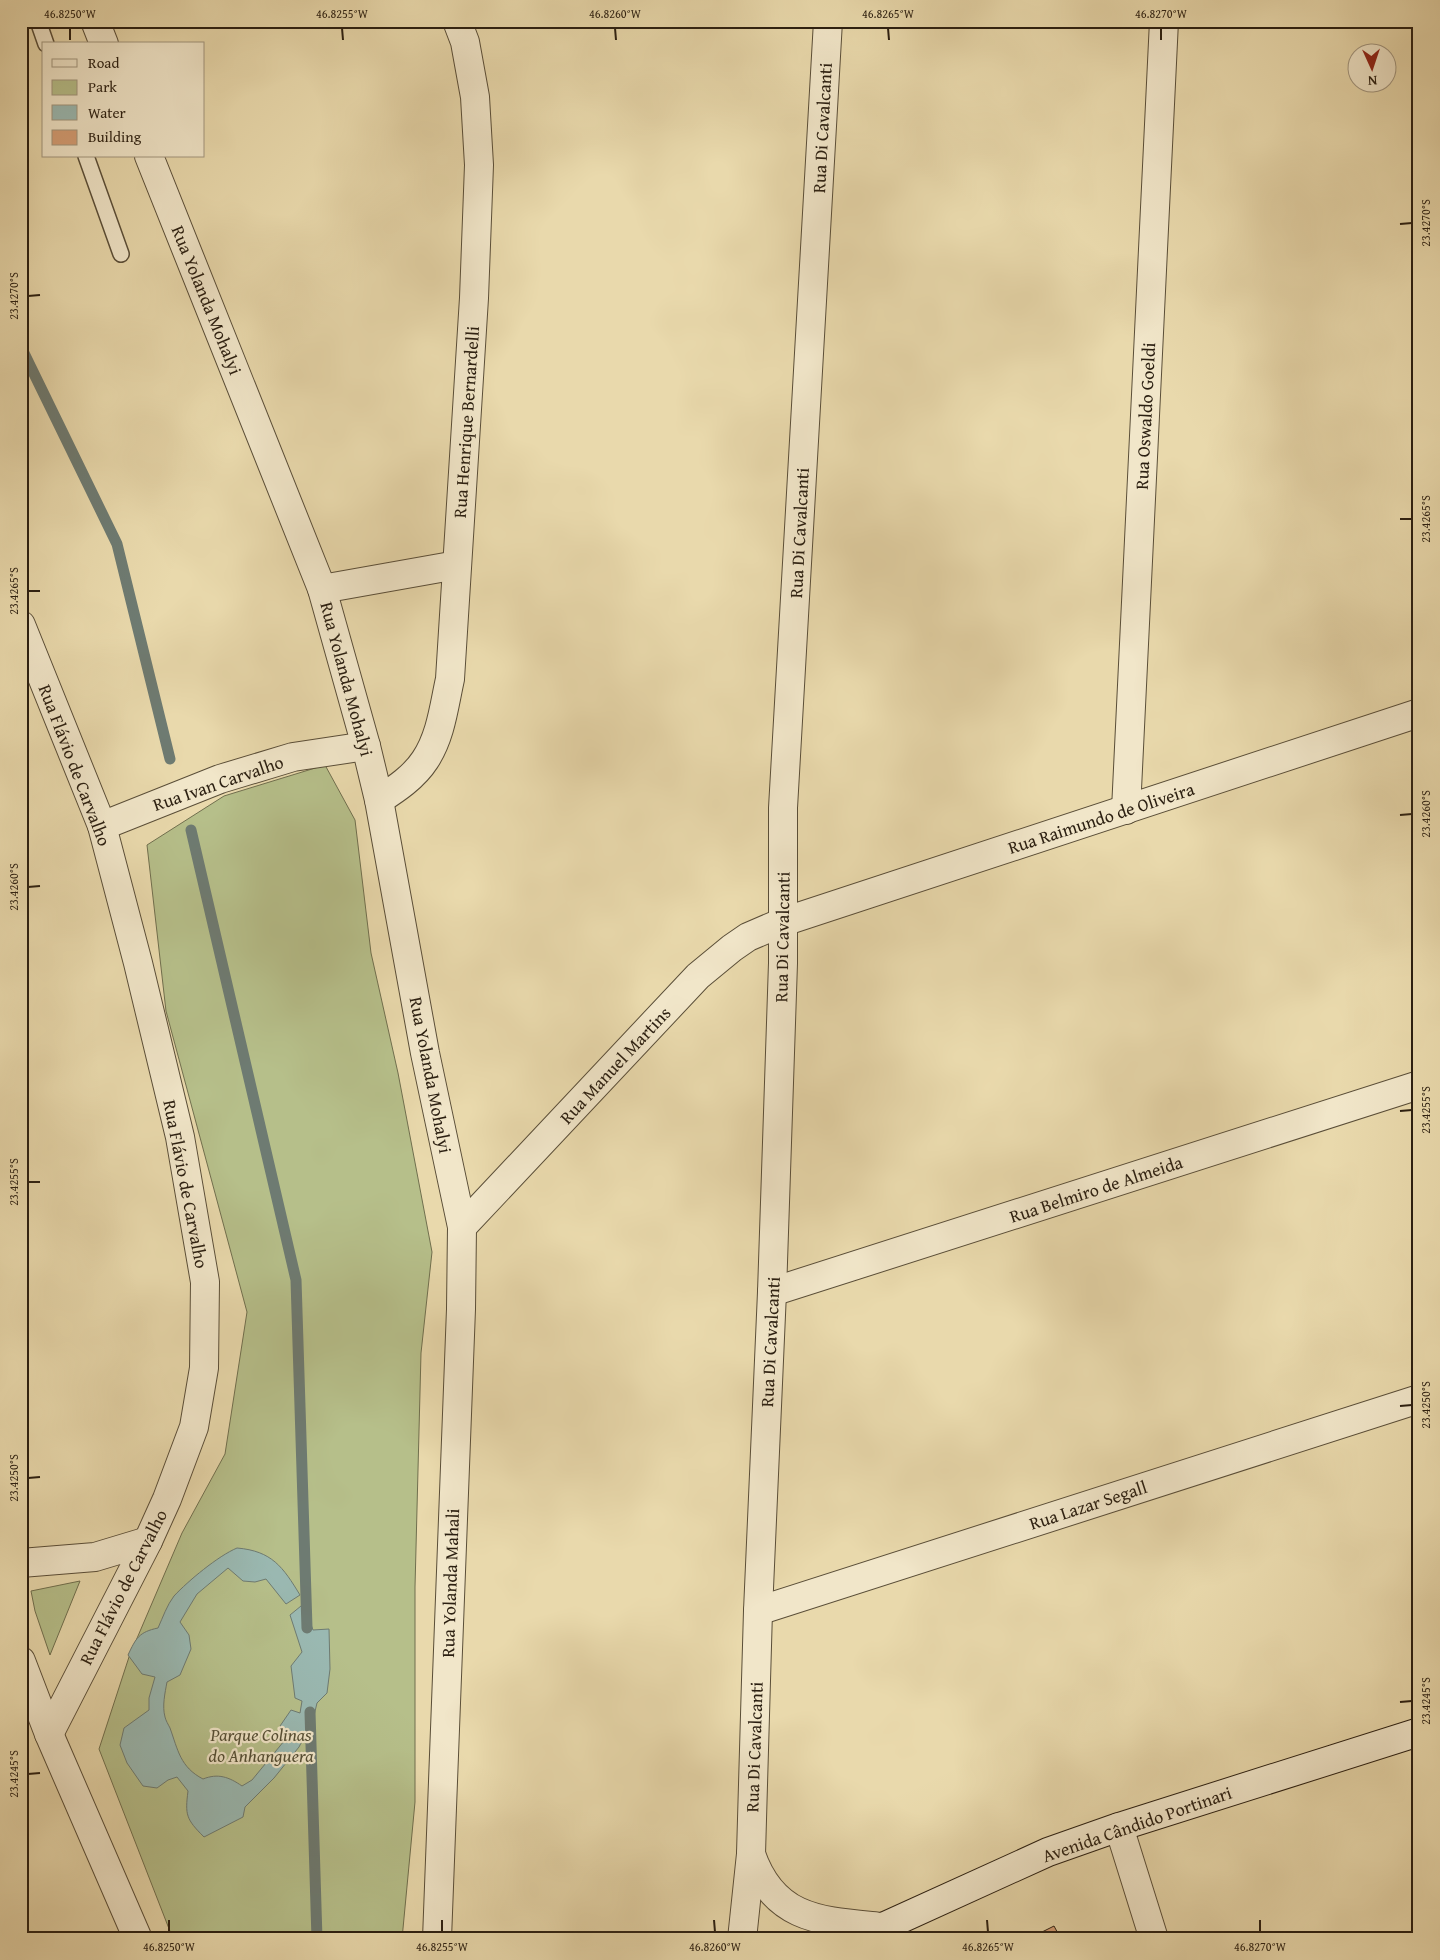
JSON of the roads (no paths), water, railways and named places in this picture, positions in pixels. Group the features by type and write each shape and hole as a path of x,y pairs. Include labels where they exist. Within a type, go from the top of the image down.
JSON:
{"street":[{"path":"95,21 103,42"},
{"name":"Rua Henrique Bernardelli","path":"379,800 403,784 425,760 440,728 450,678 474,298 479,165 475,97 465,42 457,21"},
{"name":"Rua Oswaldo Goeldi","path":"1126,810 1164,21"},
{"name":"Rua Di Cavalcanti","path":"742,1939 751,1854 758,1611 772,1292 783,922 783,808 828,22"},
{"name":"Rua Yolanda Mohalyi","path":"150,158 322,589 366,746 379,800 425,1053 462,1227"},
{"path":"322,589 457,565"},
{"name":"Rua Flávio de Carvalho","path":"21,625 102,826 138,963 180,1137 205,1282 204,1368 194,1427 167,1499 148,1541 49,1734"},
{"name":"Rua Raimundo de Oliveira","path":"783,922 1419,713"},
{"name":"Rua Ivan Carvalho","path":"102,826 220,779 293,757 366,746"},
{"name":"Rua Manuel Martins","path":"462,1227 698,976 748,937 783,922"},
{"name":"Rua Belmiro de Almeida","path":"772,1292 1419,1085"},
{"name":"Rua Yolanda Mahali","path":"436,1939 461,1309 462,1227"},
{"name":"Rua Lazar Segall","path":"758,1611 1419,1399"},
{"path":"21,1563 95,1557 148,1541"},
{"path":"21,1661 49,1734 138,1939"},
{"name":"Avenida Cândido Portinari","path":"874,1933 1048,1852 1119,1827 1419,1732"},
{"path":"1119,1827 1154,1939"},
{"path":"751,1854 757,1871 765,1885 775,1897 790,1908 812,1918 874,1933"}],"lane":[{"path":"38,21 45,42"},
{"path":"87,158 121,254"}],"water":[{"path":"237,1548 259,1553 275,1562 288,1576 300,1595 286,1604 266,1579 255,1582 243,1581 228,1568 197,1594 180,1622 189,1635 191,1649 180,1675 167,1682 164,1704 165,1718 178,1751 189,1769 203,1779 219,1776 233,1780 242,1786 252,1780 289,1735 280,1726 291,1710 300,1713 302,1701 295,1698 291,1666 302,1652 290,1615 301,1606 307,1614 313,1630 329,1629 330,1669 327,1693 317,1703 313,1720 299,1747 274,1778 245,1807 243,1817 204,1837 190,1821 187,1811 188,1791 177,1777 168,1780 157,1788 143,1786 127,1763 120,1745 124,1728 149,1710 149,1698 155,1677 142,1674 128,1655 133,1644 142,1634 158,1628 169,1603 180,1590 212,1563"}],"waterway":[{"path":"21,347 117,544 170,759"},
{"path":"191,830 296,1280 307,1628"},
{"path":"310,1712 317,1939"}],"park label":[{"name":"Parque Colinas do Anhanguera","path":"261,1744"}]}
